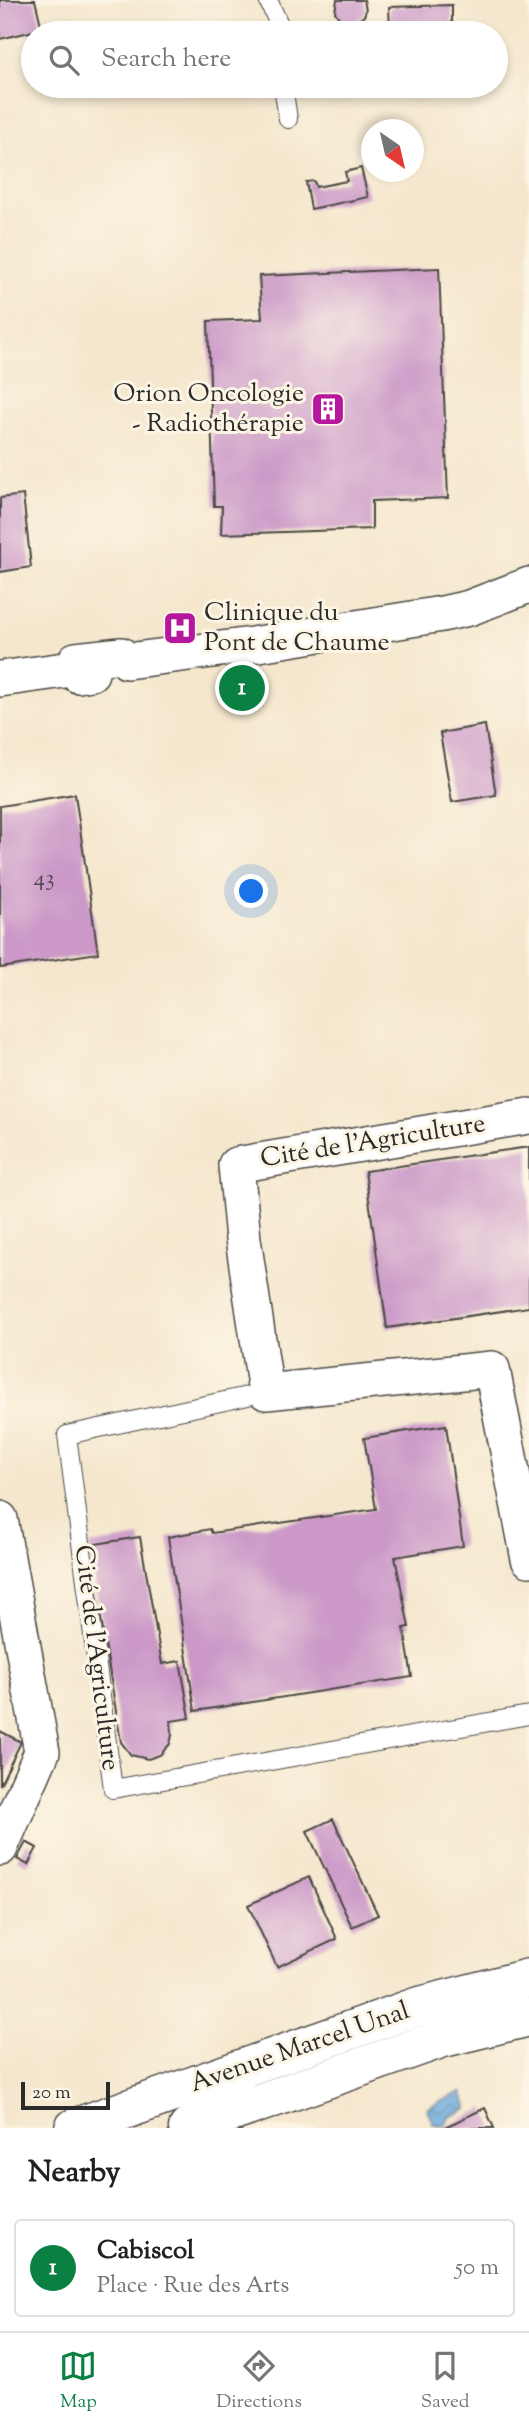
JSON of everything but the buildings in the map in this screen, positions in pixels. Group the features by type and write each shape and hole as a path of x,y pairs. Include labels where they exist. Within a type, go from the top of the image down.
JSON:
{"main road":[{"name":"Avenue Marcel Unal","path":"74,2128 416,2007 529,1978"},
{"name":"Avenue Marcel Unal","path":"188,2128 443,2038 529,2017"}],"street":[{"path":"0,679 72,669 78,675 121,670 127,661 252,645 442,614 469,608 529,585"},
{"name":"Cité de l'Agriculture","path":"529,1116 236,1165 243,1239 266,1392 492,1369 529,1559"},
{"path":"0,1519 42,1752 0,1848"},
{"path":"109,2128 300,2048"}],"lane":[{"path":"268,0 278,21"},
{"path":"285,98 288,119"},
{"name":"Cité de l'Agriculture","path":"266,1392 67,1435 113,1789 529,1715"}],"water":[{"path":"461,2092 468,2108 449,2117 445,2125 433,2124 427,2108"}],"place":[{"name":"Orion Oncologie - Radiothérapie","path":"328,409"},
{"name":"Clinique du Pont de Chaume","path":"180,628"},
{"name":"Cabiscol","path":"242,688"}]}
